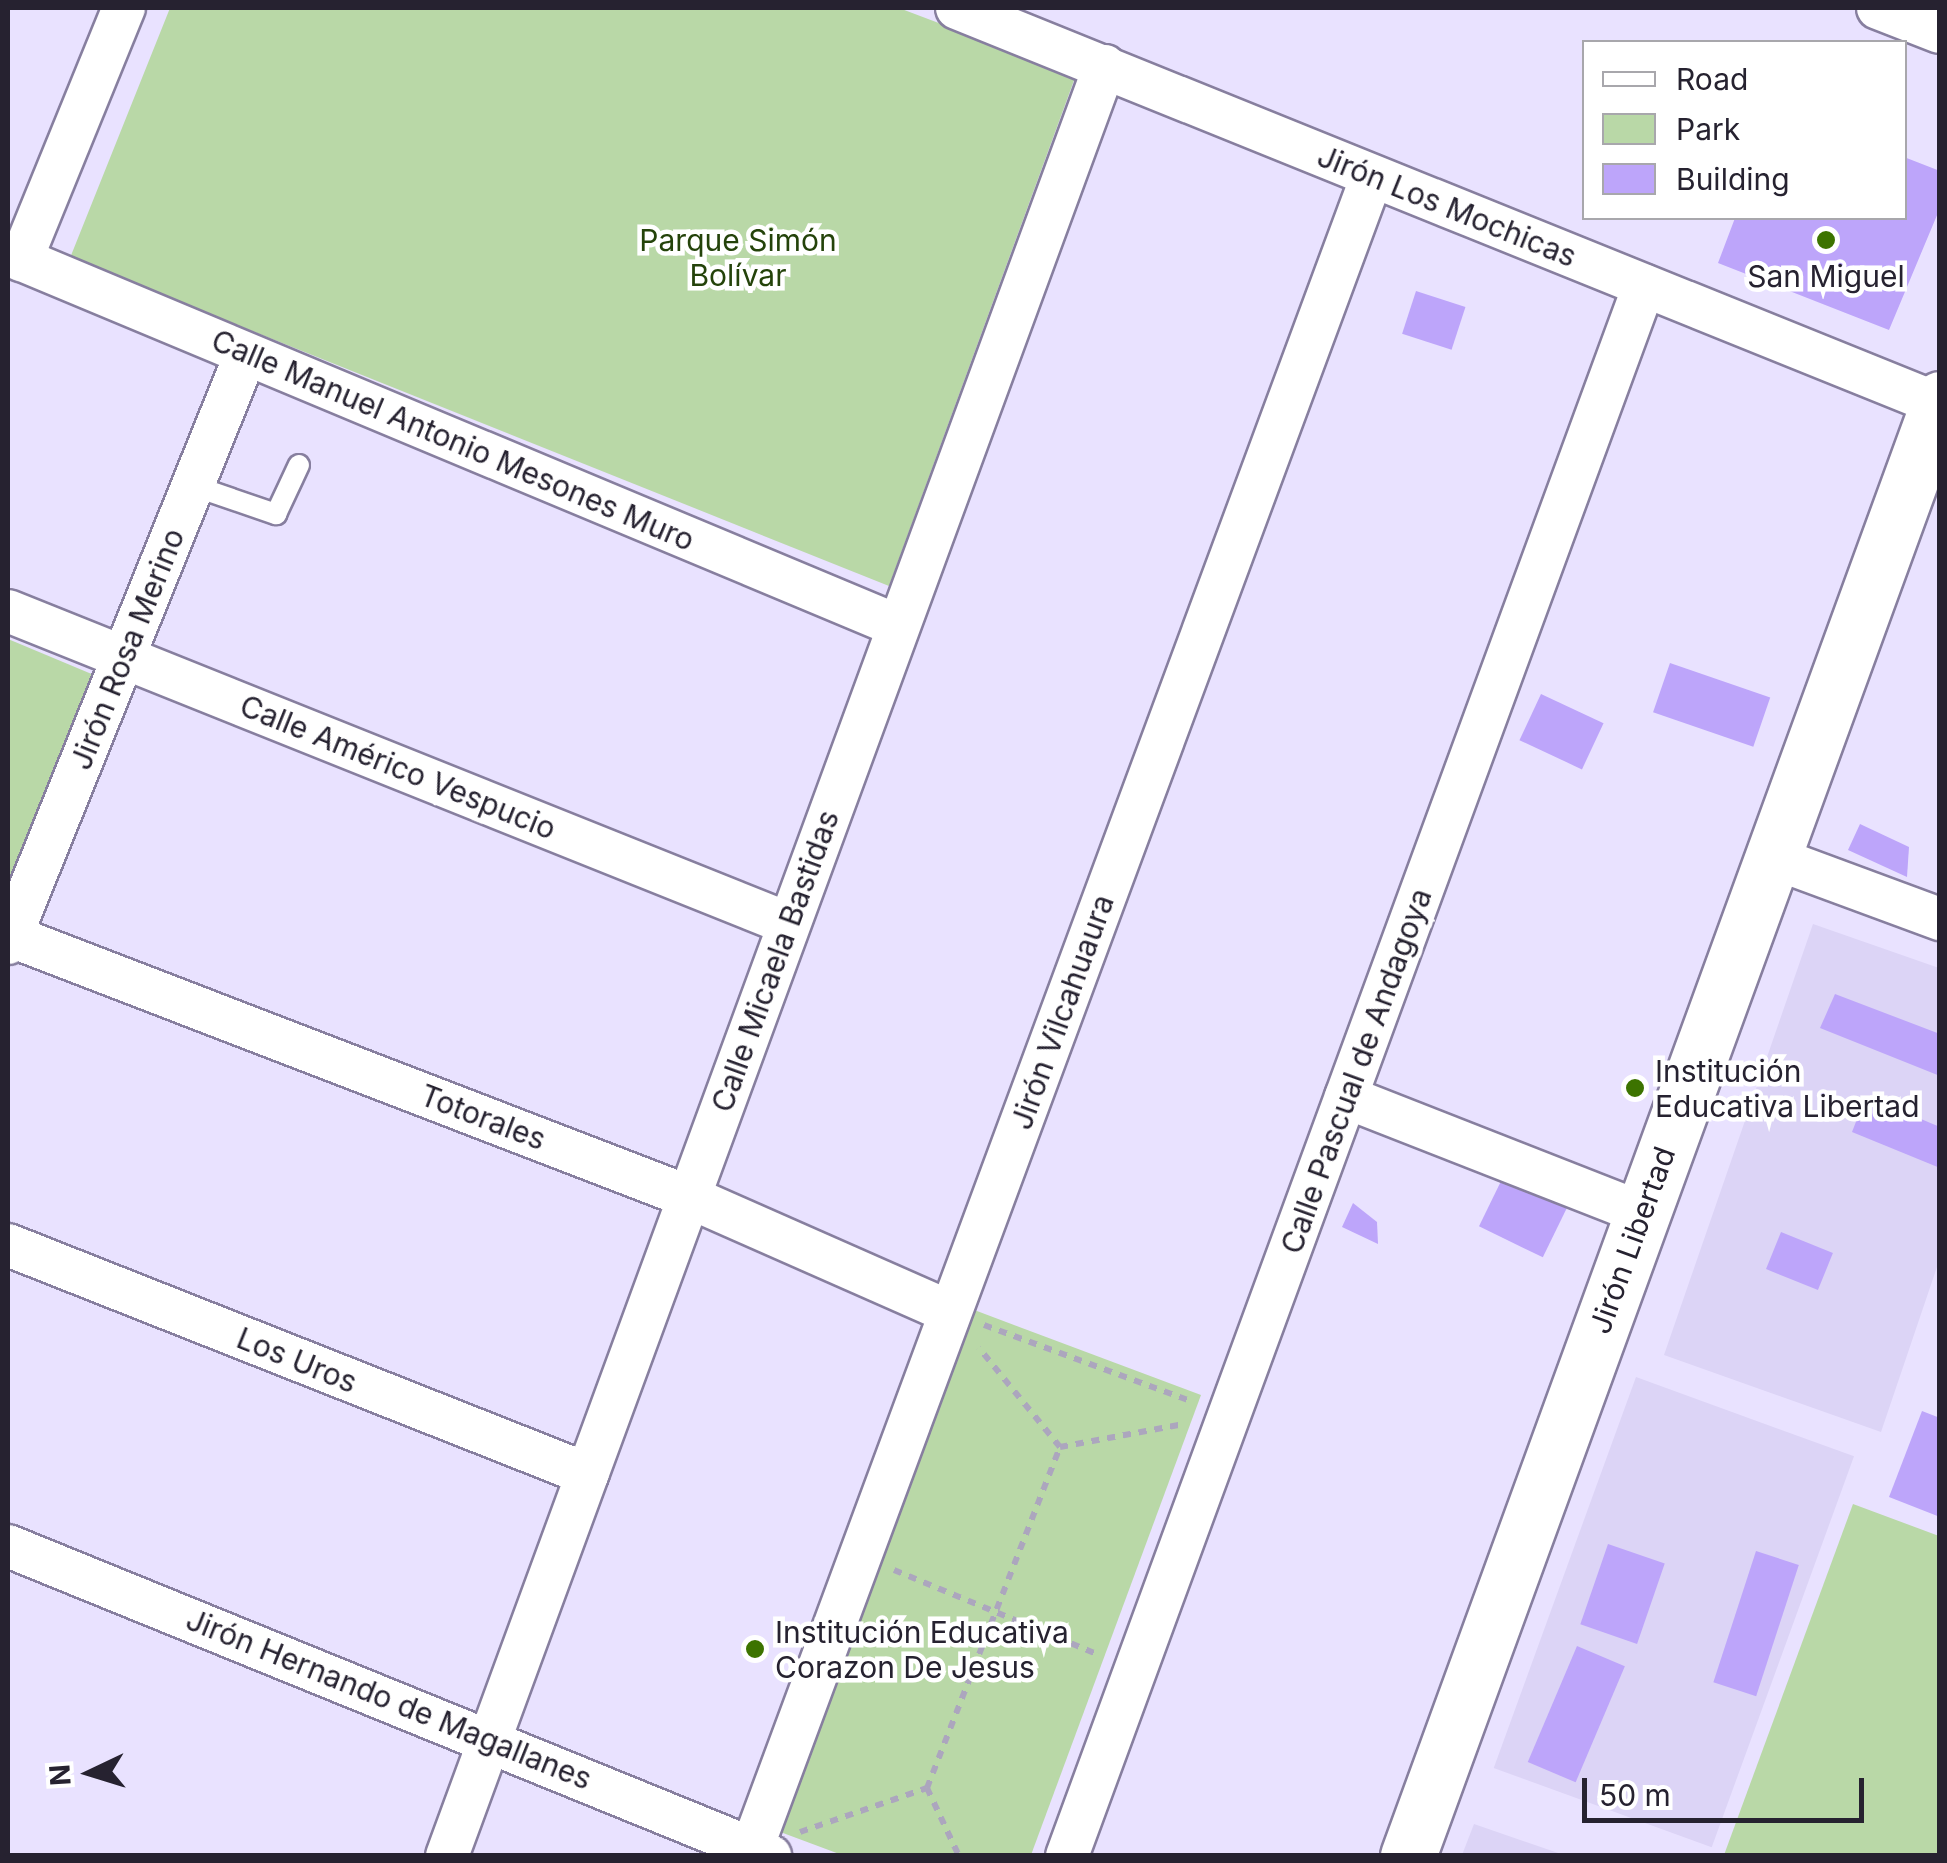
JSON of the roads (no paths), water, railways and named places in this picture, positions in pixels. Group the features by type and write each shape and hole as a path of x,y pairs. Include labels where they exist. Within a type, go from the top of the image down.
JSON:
{"street":[{"path":"14,257 124,8"},
{"name":"Jirón Los Mochicas","path":"957,8 1938,402"},
{"path":"1878,8 1940,32"},
{"name":"Calle Micaela Bastidas","path":"446,1856 1104,66"},
{"name":"Jirón Vilcahuaura","path":"761,1852 860,1556 1372,176"},
{"name":"Calle Manuel Antonio Mesones Muro","path":"14,257 898,626"},
{"name":"Calle Pascual de Andagoya","path":"1067,1856 1644,286"},
{"name":"Jirón Rosa Merino","path":"9,939 246,354"},
{"name":"Jirón Libertad","path":"1408,1856 1938,402"},
{"name":"Calle Américo Vespucio","path":"8,610 789,924"},
{"path":"1772,857 1940,919"},
{"name":"Totorales","path":"9,939 689,1196 950,1312"},
{"path":"1346,1097 1642,1213"},
{"name":"Los Uros","path":"8,1245 587,1474"},
{"name":"Jirón Hernando de Magallanes","path":"8,1546 490,1738 761,1852"}],"lane":[{"path":"194,486 276,514 299,465"}],"place":[{"name":"San Miguel","path":"1826,240"},
{"name":"Institución Educativa Libertad","path":"1635,1088"},
{"name":"Institución Educativa Corazon De Jesus","path":"755,1649"}],"park label":[{"name":"Parque Simón Bolívar","path":"738,257"}]}
